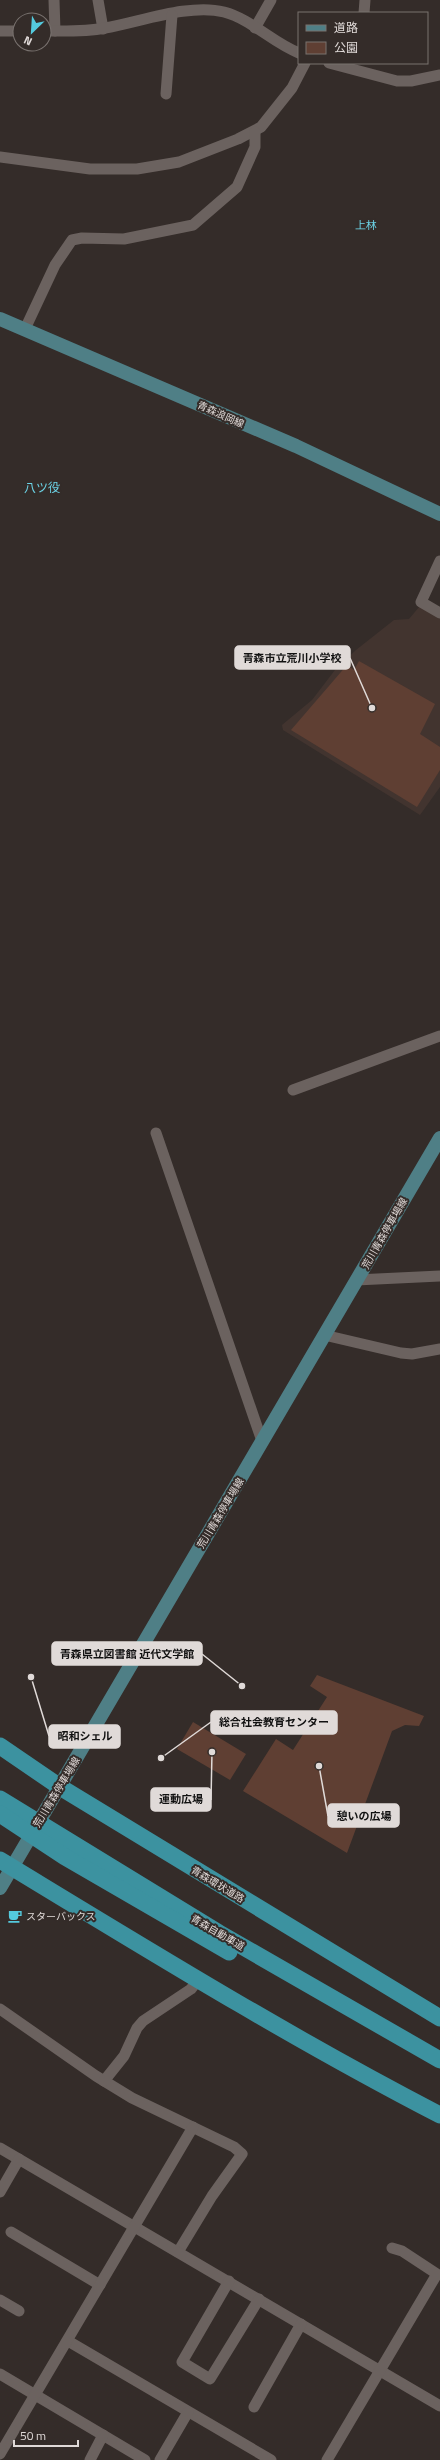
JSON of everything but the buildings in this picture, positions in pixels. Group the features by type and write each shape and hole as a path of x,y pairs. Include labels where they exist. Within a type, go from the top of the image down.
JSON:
{"highway":[{"name":"青森環状道路","path":"0,1746 60,1787 440,2018"},
{"path":"0,1790 31,1811 47,1828"},
{"name":"青森自動車道","path":"0,1799 47,1828 75,1857 213,1930 440,2060"},
{"name":"青森自動車道","path":"0,1814 75,1857 312,1999 440,2067"},
{"path":"0,1820 75,1857"},
{"path":"6,1864 198,1980 361,2074 440,2115"}],"main road":[{"name":"青森浪岡線","path":"0,319 296,446 440,514"},
{"name":"荒川青森停車場線","path":"0,1888 6,1864 60,1787 440,1138"}],"street":[{"path":"52,12 54,0"},
{"path":"98,0 103,28"},
{"path":"255,28 271,0"},
{"path":"364,12 365,0"},
{"path":"52,31 103,28 172,15 216,10 234,15 298,52"},
{"path":"166,94 172,15"},
{"path":"0,32 12,31"},
{"path":"0,156 90,169 137,169 179,162 255,132 276,110 292,88 304,64"},
{"path":"338,64 356,66 397,81 411,81 440,74"},
{"path":"25,329 55,265 72,240 82,238 124,239 193,225 237,188 254,152 256,142 255,132"},
{"path":"440,560 421,602 440,613"},
{"path":"293,1090 440,1036"},
{"path":"156,1133 262,1440"},
{"path":"356,1280 440,1276"},
{"path":"324,1335 401,1353 412,1354 440,1349"},
{"path":"104,2081 124,2056 137,2028 143,2021 191,1989 198,1980"},
{"path":"0,2009 104,2081 132,2098 234,2147 242,2154 212,2196 178,2252"},
{"path":"0,2454 194,2127"},
{"path":"0,2148 440,2406"},
{"path":"0,2192 19,2159"},
{"path":"11,2232 100,2284"},
{"path":"327,2460 437,2274 402,2251 392,2248"},
{"path":"229,2281 182,2362 210,2379 258,2299"},
{"path":"0,2300 19,2311"},
{"path":"254,2407 301,2324"},
{"path":"68,2341 270,2460"},
{"path":"0,2374 145,2460"},
{"path":"160,2460 188,2412"},
{"path":"90,2460 103,2435"}],"shaded area":[{"path":"420,606 440,618 440,787 420,815 283,730 282,725 312,700 335,670 356,650 394,620 409,619"}],"green space":[{"path":"359,661 435,704 420,734 440,747 440,770 417,807 291,730 347,665 354,670"},
{"path":"317,1675 424,1716 419,1726 405,1725 392,1731 347,1853 243,1791 276,1739 293,1750 327,1697 310,1686"},
{"path":"193,1722 246,1754 230,1780 177,1749"}],"place":[{"name":"青森市立荒川小学校","path":"372,708"},
{"name":"昭和シェル","path":"31,1677"},
{"name":"青森県立図書館 近代文学館","path":"242,1686"},
{"name":"運動広場","path":"212,1752"},
{"name":"総合社会教育センター","path":"161,1758"},
{"name":"憩いの広場","path":"319,1766"},
{"name":"スターバックス","path":"15,1916"}],"district":[{"name":"上林","path":"366,225"},
{"name":"八ツ役","path":"42,488"}]}
